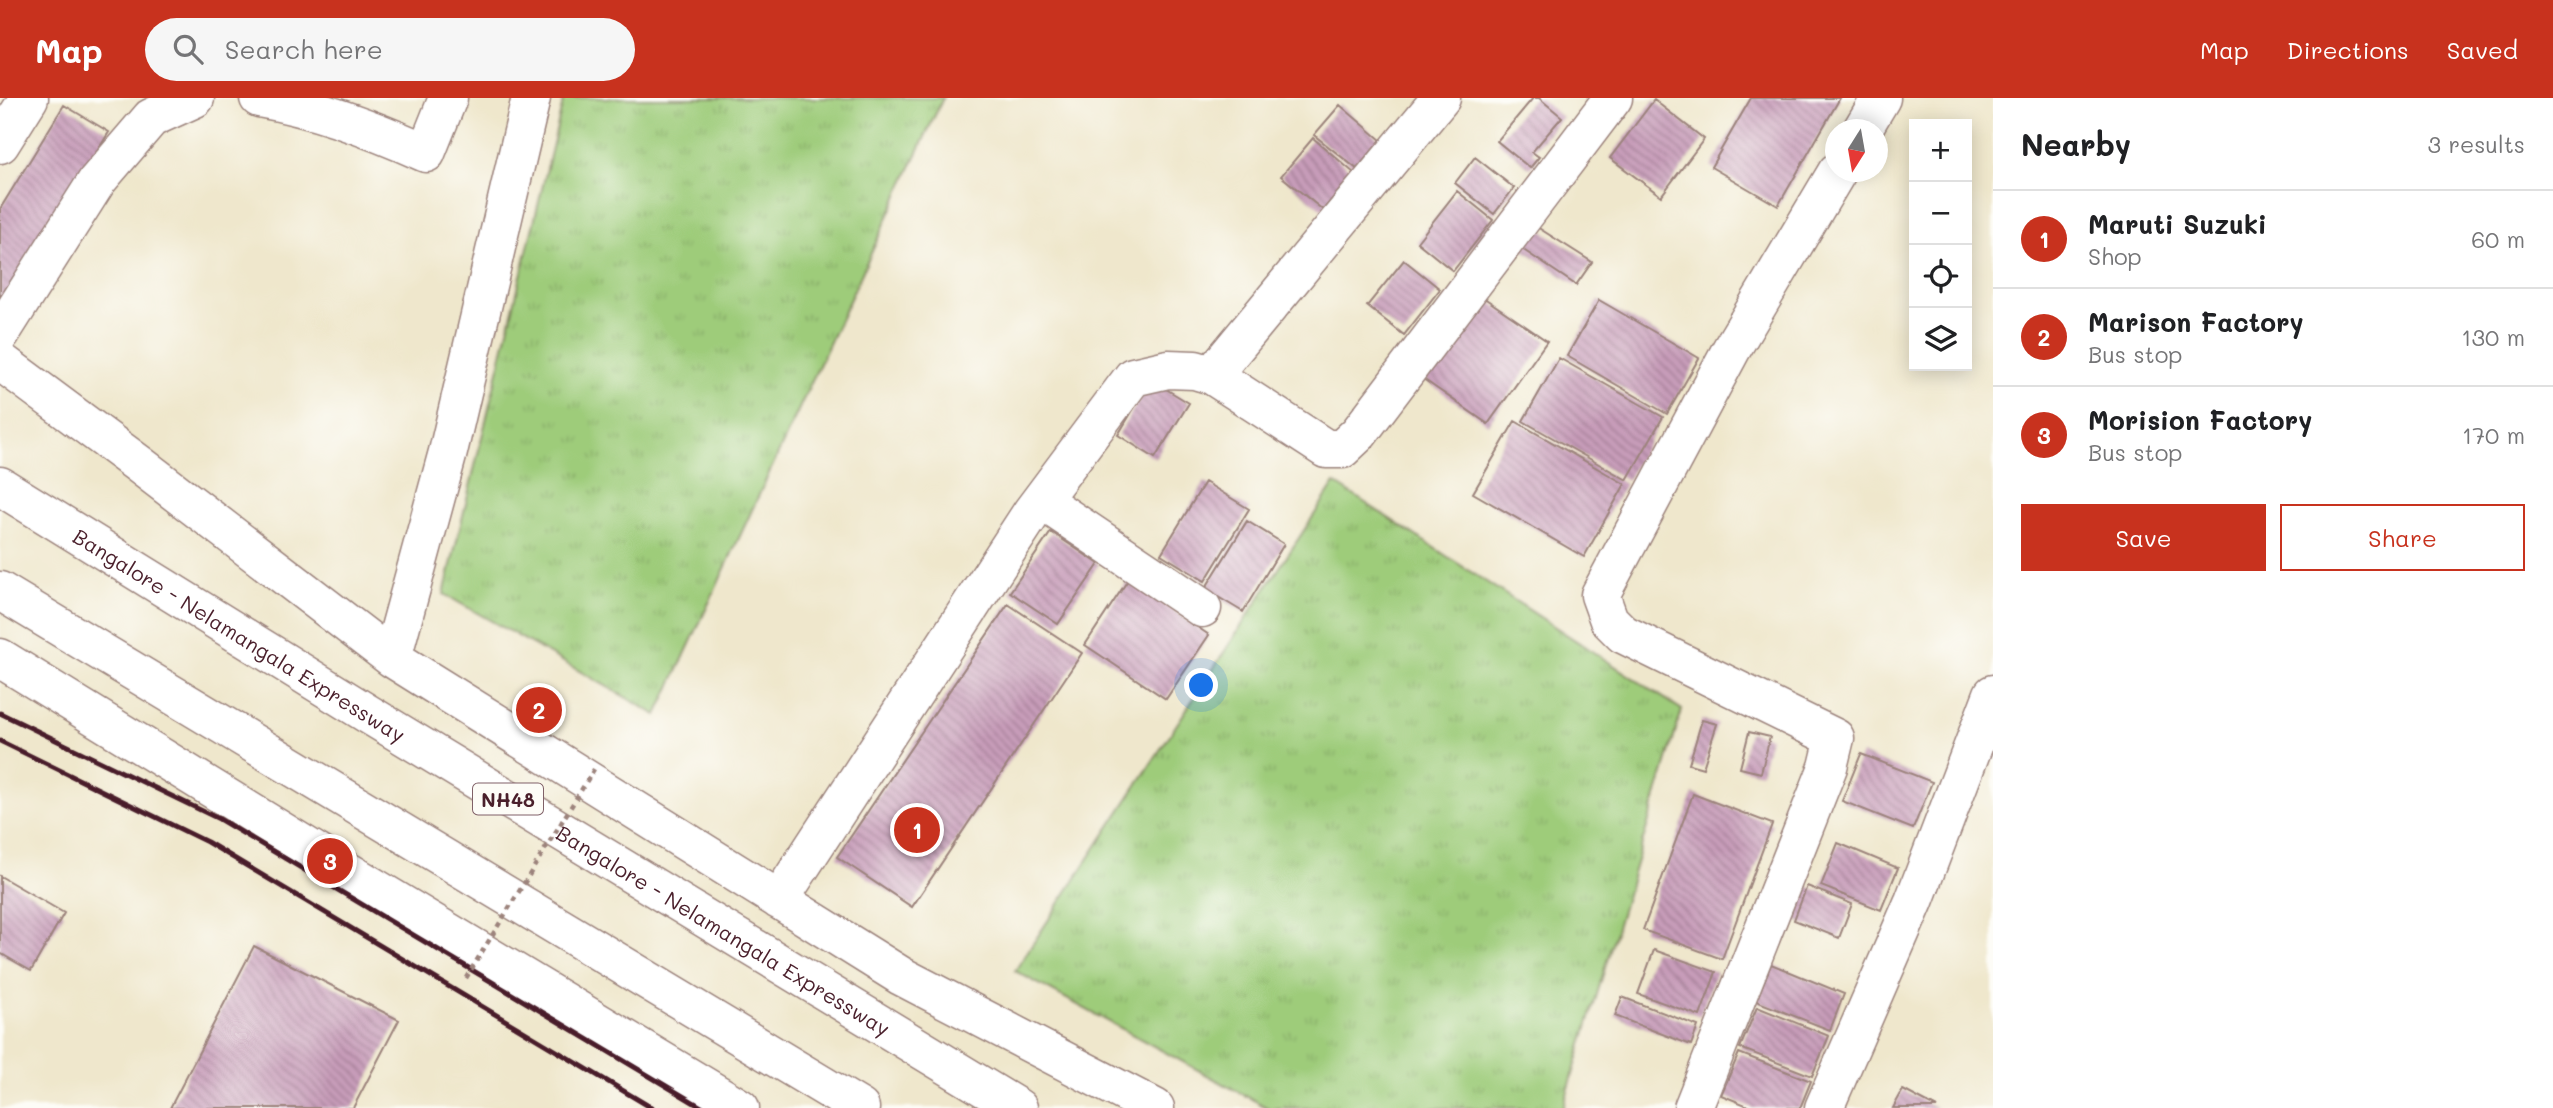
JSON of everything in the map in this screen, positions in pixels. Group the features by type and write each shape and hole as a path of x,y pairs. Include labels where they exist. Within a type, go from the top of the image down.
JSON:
{"main road":[{"path":"0,144 29,98"},
{"path":"0,334 97,181 151,118 195,98"},
{"path":"259,98 373,130 426,153 448,98"},
{"path":"392,658 447,452 531,98"},
{"path":"1212,375 1441,98"},
{"path":"779,900 1041,500 1133,377 1168,369 1195,369 1212,375 1326,449 1342,449 1359,433 1613,98"},
{"path":"1869,119 1881,98"},
{"path":"1693,1108 1828,767 1835,738 1623,634 1609,621 1600,595 1731,350 1831,182"},
{"path":"0,360 392,658 901,976 1155,1108"},
{"name":"Bangalore - Nelamangala Expressway","path":"0,486 368,714 1018,1108"},
{"path":"1041,500 1202,608"},
{"path":"0,591 860,1108"},
{"path":"0,658 740,1108"},
{"path":"1824,1108 1914,901 1989,718"}],"path":[{"path":"466,978 596,766"}],"green space":[{"path":"564,98 943,98 657,715 444,594"},
{"path":"1335,483 1682,710 1563,1108 1268,1108 1015,971"}],"building":[{"path":"1533,98 1539,98 1562,117 1532,152 1539,157 1530,168 1497,141"},
{"path":"1751,98 1840,98 1828,119 1825,119 1825,124 1778,206 1711,167"},
{"path":"1654,100 1704,139 1661,196 1610,158"},
{"path":"64,105 109,132 4,302 0,300 0,209"},
{"path":"1340,105 1381,140 1357,169 1314,135"},
{"path":"1313,138 1354,173 1323,210 1281,176"},
{"path":"1475,157 1514,188 1494,214 1455,183"},
{"path":"1457,191 1493,220 1453,271 1417,242"},
{"path":"1537,227 1592,262 1576,285 1522,249"},
{"path":"1404,260 1440,289 1404,335 1367,306"},
{"path":"1477,293 1547,341 1488,424 1419,376"},
{"path":"1599,300 1699,358 1667,414 1567,356"},
{"path":"1559,358 1663,417 1627,480 1523,421"},
{"path":"1151,380 1189,403 1155,458 1118,435"},
{"path":"1515,421 1625,484 1584,557 1473,493"},
{"path":"1205,482 1249,509 1205,581 1161,554"},
{"path":"1247,521 1284,544 1243,612 1205,589"},
{"path":"1051,532 1099,564 1058,624 1010,592"},
{"path":"1128,580 1209,635 1166,699 1085,645"},
{"path":"1008,604 1082,653 912,907 837,857"},
{"path":"1702,720 1717,724 1703,768 1689,764"},
{"path":"1749,732 1770,737 1761,773 1740,768"},
{"path":"1861,754 1932,782 1913,829 1842,801"},
{"path":"1693,794 1772,824 1722,959 1643,930"},
{"path":"1838,843 1898,868 1881,910 1821,886"},
{"path":"0,876 64,913 31,971 0,953"},
{"path":"1807,886 1852,904 1839,938 1794,920"},
{"path":"254,946 399,1020 353,1108 170,1108"},
{"path":"1654,950 1716,972 1700,1016 1638,994"},
{"path":"1771,964 1844,994 1830,1030 1756,1001"},
{"path":"1622,997 1698,1026 1691,1045 1615,1016"},
{"path":"1757,1007 1829,1036 1812,1076 1740,1048"},
{"path":"1739,1053 1811,1081 1800,1108 1753,1108 1721,1095"},
{"path":"1903,1090 1937,1108 1893,1108"}],"railway":[{"path":"0,713 219,819 703,1108"},
{"path":"0,741 207,842 652,1108"}],"place":[{"name":"Marison Factory","path":"539,710"},
{"name":"Maruti Suzuki","path":"917,830"},
{"name":"Morision Factory","path":"330,861"}]}
